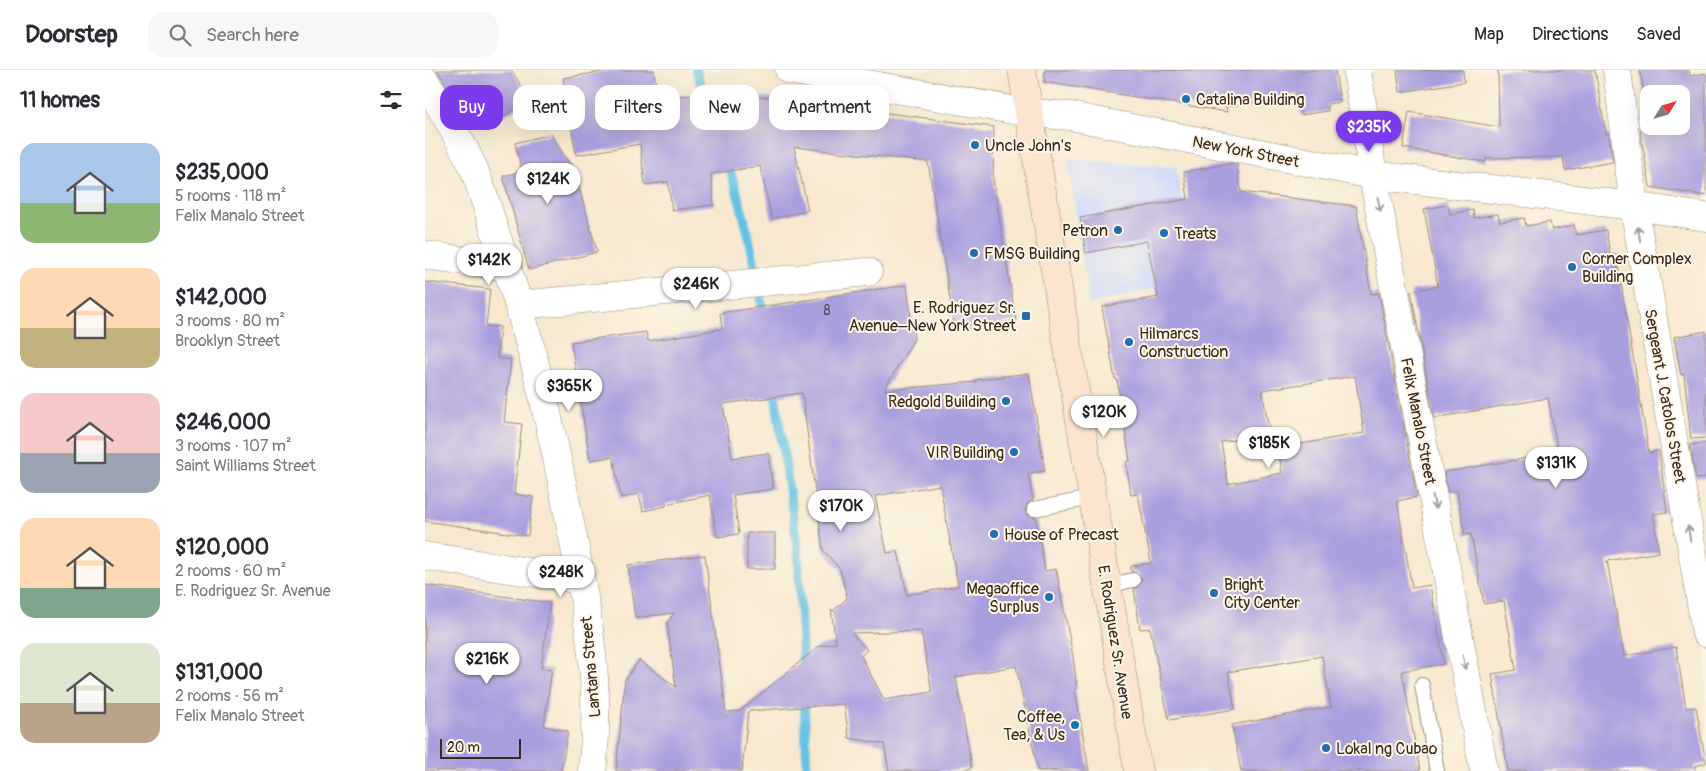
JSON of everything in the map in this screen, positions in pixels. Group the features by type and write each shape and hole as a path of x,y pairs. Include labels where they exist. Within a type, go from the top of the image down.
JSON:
{"main road":[{"name":"E. Rodriguez Sr. Avenue","path":"1022,70 1137,771"}],"street":[{"name":"New York Street","path":"789,70 1029,113 1070,116 1373,175 1634,206 1706,218"},
{"name":"Felix Manalo Street","path":"1357,70 1373,175 1484,771"},
{"name":"Sergeant J. Catolos Street","path":"1617,70 1634,206 1706,633"},
{"name":"Lantana Street","path":"425,81 457,135 473,169 508,267 551,426 581,580 595,690 595,747 592,771"},
{"path":"425,255 508,267"},
{"path":"519,305 868,272"},
{"path":"425,556 581,580"}],"lane":[{"path":"1034,509 1092,498"},
{"path":"1107,586 1133,580"},
{"path":"1422,685 1437,771"}],"shaded area":[{"path":"1068,159 1176,167 1196,279 1089,304"}],"building":[{"path":"437,70 511,70 520,85 513,85 513,110 503,116 503,85 446,85"},
{"path":"614,70 654,70 656,85 595,85 595,130 680,130 680,95 690,96 690,130 759,130 759,97 769,98 769,130 889,130 889,113 994,127 993,179 1016,321 955,331 928,162 794,147 808,210 772,219 760,166 711,174 714,205 672,210 668,182 645,185 640,144 576,155 572,130 585,130 585,85 564,85 563,78"},
{"path":"1045,70 1335,70 1340,102 1328,104 1328,111 1301,115 1298,94 1226,107 1227,112 1044,82"},
{"path":"1397,70 1463,70 1464,82 1400,92"},
{"path":"1498,70 1595,70 1613,162 1565,170 1563,157 1486,158 1486,162 1403,148 1409,112 1499,127"},
{"path":"1640,70 1689,70 1690,76 1706,73 1706,196 1650,187 1641,135 1690,135 1690,85 1642,85"},
{"path":"551,134 575,173 597,252 529,270 503,176 522,171 515,143"},
{"path":"1232,163 1237,164 1241,192 1356,206 1371,294 1379,293 1417,497 1397,501 1412,588 1430,585 1444,664 1402,671 1420,771 1241,771 1232,725 1331,707 1322,656 1228,672 1235,709 1169,720 1150,628 1140,629 1134,589 1139,586 1142,579 1139,574 1131,571 1131,566 1151,563 1138,494 1131,495 1126,462 1130,461 1117,379 1115,379 1102,307 1158,297 1147,241 1086,253 1080,218 1188,199 1184,172","holes":["1355,376 1364,433 1278,448 1282,473 1228,484 1221,442 1270,434 1262,390"]},
{"path":"1448,205 1450,214 1473,210 1474,218 1498,214 1500,222 1524,218 1526,226 1550,222 1552,230 1574,225 1576,235 1606,230 1610,255 1616,254 1649,453 1659,451 1667,512 1653,514 1659,552 1607,561 1624,656 1676,647 1686,708 1696,707 1706,763 1695,766 1695,771 1508,771 1492,674 1516,670 1504,601 1484,604 1471,534 1465,535 1457,491 1448,492 1444,472 1558,453 1548,398 1434,418 1411,291 1438,286 1424,209"},
{"path":"425,282 490,289 486,326 500,327 497,358 511,360 504,422 522,424 514,494 533,497 528,536 425,521"},
{"path":"907,285 914,339 884,390 976,382 975,380 1029,373 1045,471 1028,473 1033,500 1028,503 1025,510 1028,515 1036,518 1045,571 1056,569 1073,656 1077,689 1075,689 1089,771 1038,771 1016,666 956,677 972,768 951,771 889,771 884,744 849,738 844,704 748,711 742,771 616,771 625,680 639,660 676,687 667,623 674,613 635,618 628,565 705,555 726,712 740,711 819,646 836,643 831,609 833,611 847,598 840,569 823,550 802,393 723,404 732,458 768,453 773,489 733,495 739,534 717,537 710,495 643,511 639,494 621,498 613,457 590,460 571,342 646,332 648,341 722,329 720,313","holes":["940,485 958,586 907,595 898,551 887,553 875,496","921,631 932,692 884,700 861,656 867,650 852,633"]},
{"path":"1706,331 1706,438 1691,439 1684,374 1681,375 1674,337"},
{"path":"1706,443 1706,478 1696,479 1690,445"},
{"path":"747,533 775,533 775,569 747,569"},
{"path":"425,585 550,603 541,668 552,669 544,726 568,731 561,771 425,771"}],"waterway":[{"path":"696,70 701,85"},
{"path":"727,161 749,239 764,318"},
{"path":"774,386 798,551 803,671"},
{"path":"804,696 807,771"}],"place":[{"name":"Catalina Building","path":"1186,99"},
{"name":"Uncle John's","path":"975,145"},
{"name":"Petron","path":"1118,230"},
{"name":"Treats","path":"1164,233"},
{"name":"FMSG Building","path":"974,253"},
{"name":"Corner Complex Building","path":"1572,267"},
{"name":"E. Rodriguez Sr. Avenue–New York Street","path":"1026,316"},
{"name":"Hilmarcs Construction","path":"1129,342"},
{"name":"Redgold Building","path":"1006,401"},
{"name":"VIR Building","path":"1014,452"},
{"name":"House of Precast","path":"994,534"},
{"name":"Bright City Center","path":"1214,593"},
{"name":"Megaoffice Surplus","path":"1049,597"},
{"name":"Coffee, Tea, & Us","path":"1075,725"},
{"name":"Lokal ng Cubao","path":"1326,748"}]}
